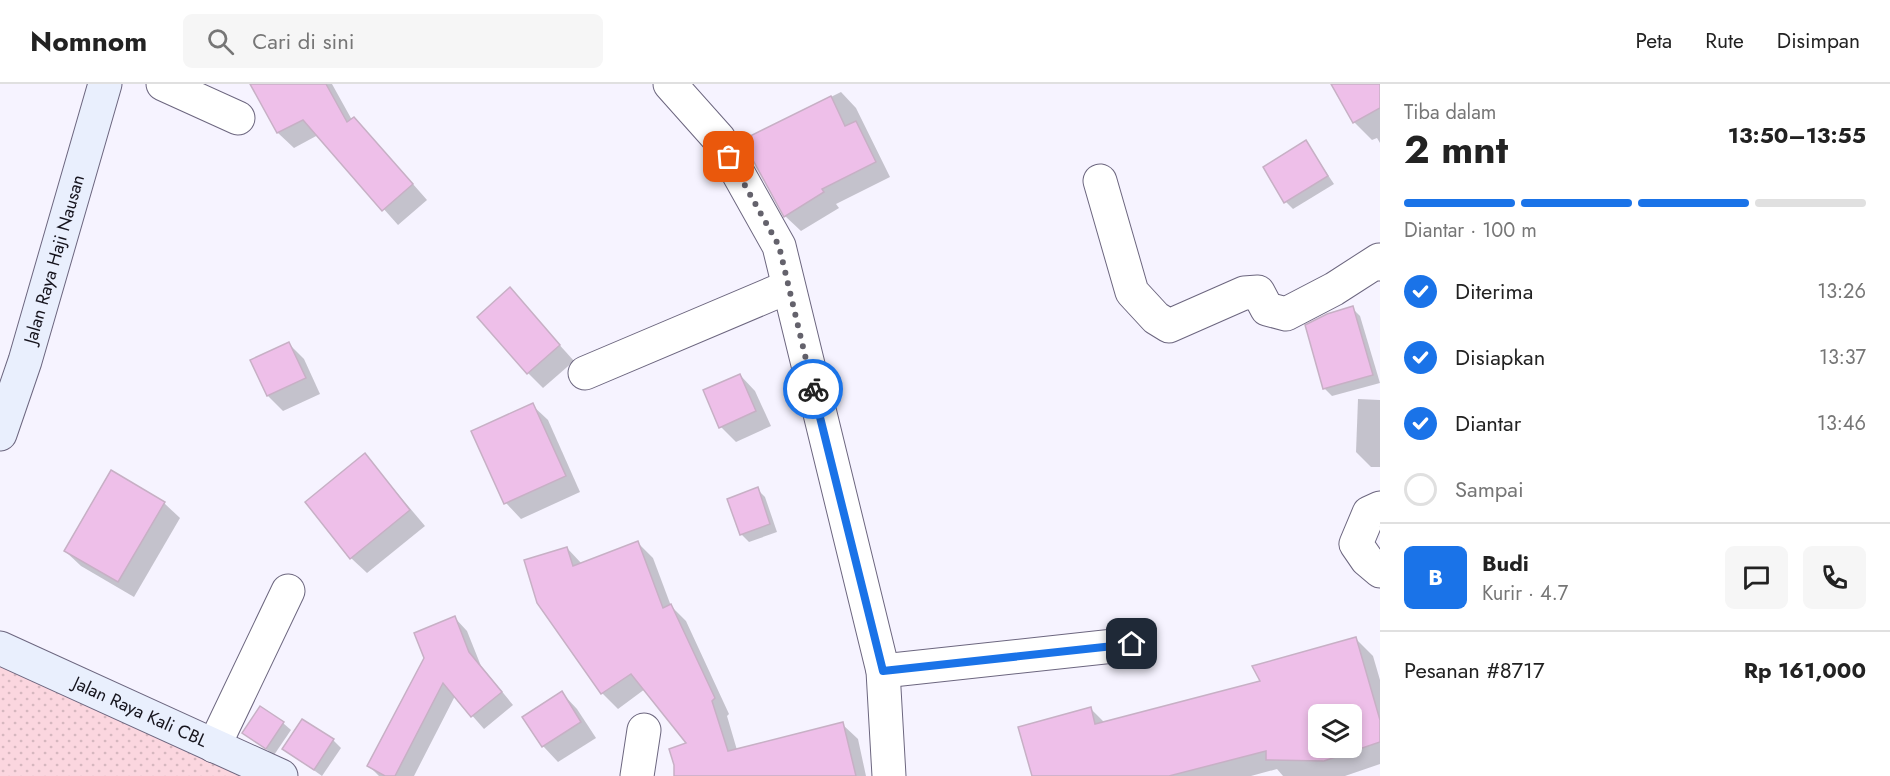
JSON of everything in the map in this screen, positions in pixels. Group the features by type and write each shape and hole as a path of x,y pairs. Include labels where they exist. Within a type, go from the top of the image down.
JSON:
{"main road":[{"name":"Jalan Raya Haji Nausan","path":"0,434 25,361 105,84"},
{"name":"Jalan Raya Kali CBL","path":"0,648 281,776"}],"street":[{"path":"163,84 238,118"},
{"path":"670,84 719,139 779,246 883,671 890,776"},
{"path":"1100,181 1132,292 1156,318 1169,326 1244,293 1258,292 1267,309 1286,314 1380,261"},
{"path":"585,373 788,287"},
{"path":"1380,508 1369,513 1356,544 1367,560 1380,571"},
{"path":"214,746 288,591"},
{"path":"883,671 1132,644"},
{"path":"637,776 644,730"}],"shaded area":[{"path":"0,648 282,776 0,776"}],"building":[{"path":"250,84 326,84 347,122 354,117 413,184 382,211 303,120 277,133"},
{"path":"1331,84 1380,84 1380,108 1353,123"},
{"path":"831,96 845,126 856,121 876,162 822,189 824,192 784,217 742,140"},
{"path":"1306,140 1328,176 1284,203 1263,167"},
{"path":"510,287 560,345 527,374 477,317"},
{"path":"1353,306 1373,375 1323,389 1305,325 1327,314"},
{"path":"289,342 306,378 267,396 250,360"},
{"path":"740,374 756,411 719,428 703,390"},
{"path":"533,403 566,476 504,504 471,431"},
{"path":"365,453 410,510 350,559 305,502"},
{"path":"111,470 165,502 118,582 64,551"},
{"path":"758,487 770,524 740,535 727,499"},
{"path":"638,541 663,608 671,604 715,698 712,701 728,751 843,722 856,776 674,776 674,765 669,749 686,743 631,674 601,694 537,603 524,560 567,547 573,566"},
{"path":"455,616 469,652 502,692 471,717 443,683 395,776 385,776 367,766 424,658 414,633"},
{"path":"1356,637 1380,720 1380,742 1362,748 1362,704 1308,704 1308,758 1333,758 1324,761 1266,760 1266,751 1169,776 1032,776 1018,727 1091,707 1095,724 1260,681 1252,666"},
{"path":"562,691 581,722 542,747 522,717"},
{"path":"260,706 284,722 266,749 242,733"},
{"path":"302,719 334,739 314,770 282,749"}],"way so far":[{"path":"729,157 779,246 813,389"}],"route":[{"path":"813,389 883,671 1132,644"}]}
